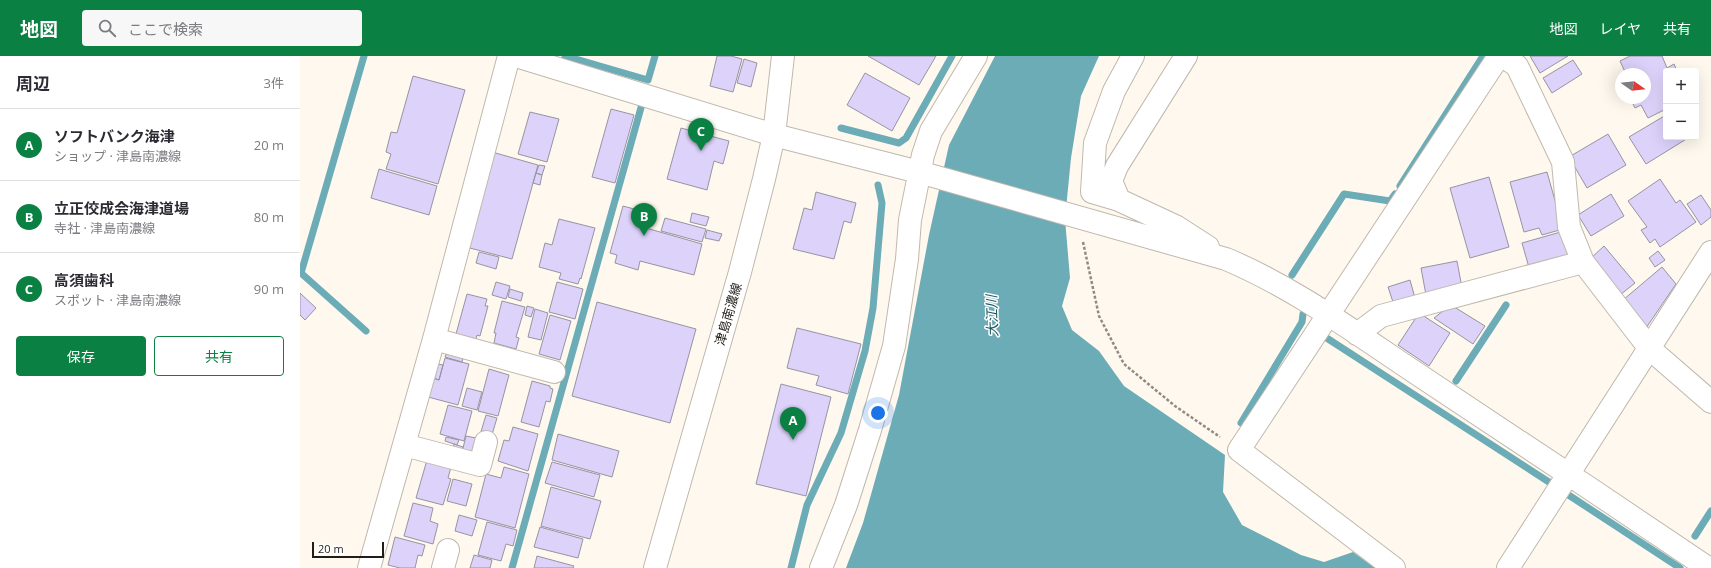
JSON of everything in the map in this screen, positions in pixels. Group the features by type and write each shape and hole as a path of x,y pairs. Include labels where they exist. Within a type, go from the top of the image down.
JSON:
{"street":[{"path":"369,568 434,339 509,56"},
{"path":"516,56 774,135 924,174 1226,259"},
{"name":"津島南濃線","path":"655,568 740,272 774,135 783,56"},
{"path":"821,568 846,505 870,430 894,346 907,259 910,220 924,174 931,131 976,56"},
{"path":"1133,56 1114,91 1095,142 1092,192 1119,200 1177,227 1226,259 1276,283 1569,474 1708,568"},
{"path":"1119,200 1112,181 1117,166 1186,56"},
{"path":"1394,568 1239,450 1499,56"},
{"path":"1503,56 1517,66 1563,162 1569,227 1583,262 1650,349 1711,402"},
{"path":"1508,568 1711,252"},
{"path":"1356,334 1381,316 1583,262"},
{"path":"434,339 554,372"},
{"path":"404,445 480,465 486,442"}],"path":[{"path":"1083,242 1099,316 1124,364 1175,406 1239,450"}],"water":[{"name":"大江川","path":"995,56 1099,56 1081,96 1071,158 1065,219 1070,278 1062,306 1072,330 1099,351 1124,386 1225,455 1223,492 1242,525 1301,555 1324,562 1353,552 1375,568 846,568 863,523 899,395 929,235 949,145"}],"building":[{"path":"717,56 731,56 742,59 733,92 710,86"},
{"path":"868,56 936,56 919,85"},
{"path":"1530,56 1568,56 1540,73"},
{"path":"1630,56 1662,56 1667,68 1663,68 1663,110 1648,118 1641,105 1635,108 1633,104 1651,104 1651,68 1623,68 1620,61"},
{"path":"744,59 757,63 751,87 737,83"},
{"path":"1573,60 1582,74 1552,93 1543,78"},
{"path":"1674,64 1676,68 1667,68"},
{"path":"865,73 910,98 892,131 847,105"},
{"path":"413,76 465,90 438,184 386,169 391,154 386,152 391,132 397,133"},
{"path":"611,109 634,115 615,183 592,177"},
{"path":"530,112 559,119 547,162 518,154"},
{"path":"1663,117 1663,140 1685,140 1646,164 1629,137"},
{"path":"681,128 729,141 723,164 714,161 707,190 667,179"},
{"path":"1608,134 1626,165 1587,188 1569,157"},
{"path":"492,152 538,165 512,259 466,247"},
{"path":"539,165 545,166 542,175 536,173"},
{"path":"379,169 437,186 429,215 371,198"},
{"path":"1547,172 1563,229 1542,235 1539,228 1524,232 1510,182"},
{"path":"536,173 542,175 540,185 533,183"},
{"path":"1489,177 1509,247 1470,258 1450,188"},
{"path":"1660,179 1676,203 1680,200 1696,222 1660,247 1655,239 1650,243 1641,230 1647,227 1628,201"},
{"path":"816,192 856,203 851,223 844,221 834,259 793,249 804,208 812,210"},
{"path":"1611,194 1624,216 1591,236 1578,215"},
{"path":"1701,195 1711,210 1711,217 1701,225 1687,204"},
{"path":"623,206 649,213 646,228 702,244 694,275 640,261 638,270 615,263 617,255 610,253"},
{"path":"692,213 709,217 706,226 690,222"},
{"path":"665,218 706,229 702,242 661,231"},
{"path":"559,219 595,228 581,279 580,278 578,284 559,279 561,273 539,267 545,243 552,245"},
{"path":"707,230 722,234 719,241 705,238"},
{"path":"1564,231 1572,259 1530,271 1522,243"},
{"path":"1604,246 1635,283 1620,295 1590,259"},
{"path":"1658,251 1665,260 1655,267 1649,258"},
{"path":"479,252 499,257 496,269 476,263"},
{"path":"1457,261 1462,288 1426,295 1421,268"},
{"path":"1662,267 1676,284 1646,328 1623,300"},
{"path":"1410,280 1415,298 1394,305 1388,287"},
{"path":"496,282 510,286 506,299 492,295"},
{"path":"557,282 583,289 575,319 549,312"},
{"path":"510,289 523,293 521,301 508,297"},
{"path":"300,293 316,308 305,320 300,315"},
{"path":"467,294 487,299 485,306 488,306 480,336 477,335 476,339 456,334"},
{"path":"502,301 525,307 516,337 519,338 516,349 494,343 496,333 494,333"},
{"path":"597,302 696,329 670,423 572,396"},
{"path":"1451,305 1485,326 1473,344 1434,318"},
{"path":"527,306 534,308 531,317 525,315"},
{"path":"535,309 548,313 541,340 528,337"},
{"path":"1419,313 1450,333 1429,366 1398,345"},
{"path":"550,315 571,321 560,360 539,354"},
{"path":"797,328 861,344 848,394 816,385 819,376 787,368"},
{"path":"448,349 464,353 462,362 445,357"},
{"path":"445,358 469,364 458,405 428,397 433,378 439,380"},
{"path":"438,364 443,365 439,380 428,376"},
{"path":"489,369 509,375 498,416 478,411"},
{"path":"532,381 550,386 550,388 553,389 550,402 546,401 539,427 521,422"},
{"path":"781,384 831,397 806,496 756,484"},
{"path":"467,388 482,392 477,410 462,406"},
{"path":"448,405 472,411 464,441 440,434"},
{"path":"486,415 497,418 491,438 480,435"},
{"path":"513,427 538,434 528,471 498,461 504,440 509,441"},
{"path":"558,434 619,451 612,477 552,460"},
{"path":"466,436 476,438 471,454 462,452"},
{"path":"446,437 459,440 457,445 445,441"},
{"path":"454,444 463,447 461,451 453,449"},
{"path":"427,460 451,467 448,478 451,479 443,505 416,498"},
{"path":"552,462 600,475 594,497 545,483"},
{"path":"504,467 529,474 515,528 475,517 486,474 501,478"},
{"path":"453,479 472,484 466,506 447,501"},
{"path":"551,487 601,501 590,539 541,526"},
{"path":"413,503 433,508 430,521 438,524 433,544 404,536"},
{"path":"459,515 477,520 472,536 455,531"},
{"path":"487,522 517,530 513,546 506,544 501,561 478,555"},
{"path":"540,527 583,539 578,558 534,547"},
{"path":"395,537 425,545 422,556 418,555 415,568 400,568 388,565"},
{"path":"474,555 492,560 490,568 470,568"},
{"path":"537,556 574,566 573,568 534,568"}],"waterway":[{"path":"364,56 301,273 366,331"},
{"path":"565,56 648,80 655,56"},
{"path":"841,128 899,143 906,138 952,56"},
{"path":"1400,186 1483,56"},
{"path":"512,568 642,104"},
{"path":"791,568 807,505 841,433 865,351 873,308 882,203 878,185"},
{"path":"1292,275 1344,194 1390,201 1395,194"},
{"path":"1456,381 1506,305"},
{"path":"1241,423 1302,322 1303,314"},
{"path":"1322,335 1552,484"},
{"path":"1567,494 1680,568"},
{"path":"1695,536 1711,511"}],"place":[{"name":"高須歯科","path":"701,151"},
{"name":"立正佼成会海津道場","path":"644,236"},
{"name":"ソフトバンク海津","path":"793,440"}]}
